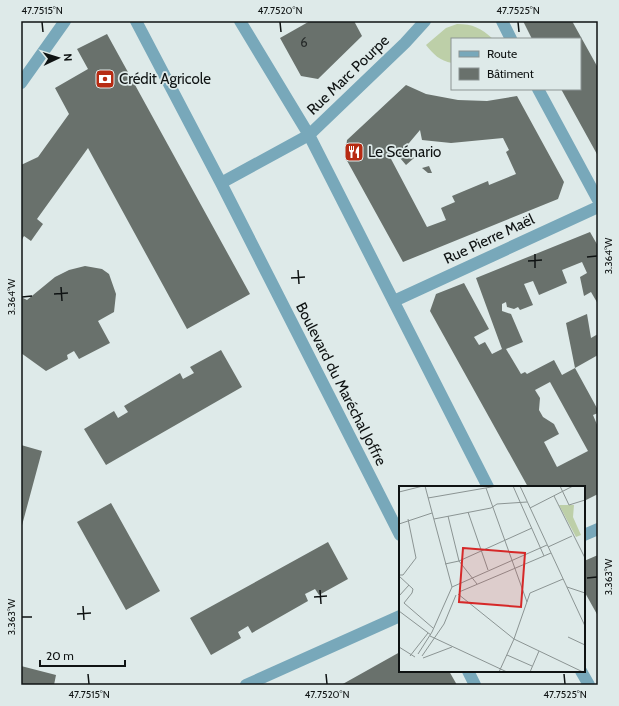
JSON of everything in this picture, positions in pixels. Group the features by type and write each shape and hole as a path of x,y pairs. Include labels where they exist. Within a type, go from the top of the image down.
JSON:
{"street":[{"path":"21,83 65,21"},
{"name":"Boulevard du Maréchal Joffre","path":"136,21 221,183 399,533"},
{"path":"240,21 309,135 487,486"},
{"name":"Rue Marc Pourpe","path":"309,135 405,44 425,21"},
{"path":"502,21 511,38"},
{"path":"539,90 598,200"},
{"path":"221,183 309,135"},
{"name":"Rue Pierre Maël","path":"394,301 598,207"},
{"path":"585,534 598,528"},
{"path":"246,685 399,616"},
{"path":"468,672 475,685"},
{"path":"582,672 589,685"}],"green space":[{"path":"457,24 468,25 476,27 492,38 451,38 451,63 437,57 426,45 446,28"}],"building":[{"path":"310,21 354,21 362,36 318,79 301,76 280,38"},
{"path":"523,21 572,21 597,66 598,156 562,90 581,90 581,38 532,38"},
{"path":"107,34 250,294 187,329 88,148 37,219 43,224 31,241 24,236 21,241 21,165 38,157 69,114 55,88 88,69 77,49"},
{"path":"406,85 426,94 458,100 487,101 517,96 564,182 558,199 403,262 345,157 347,140","holes":["420,130 422,140 451,143 503,138 509,150 506,152 516,174 489,185 488,181 452,196 455,202 441,208 446,220 427,227 390,157 395,152 406,165 414,158 404,149"]},
{"path":"429,166 432,173 428,173 422,168"},
{"path":"590,232 598,246 598,304 591,292 584,296 580,277 587,273 582,262 562,270 567,283 539,295 533,281 524,284 533,305 520,310 518,307 514,309 507,307 506,302 502,304 502,311 511,314 523,342 506,349 521,374 525,372 527,374 554,360 562,375 575,368 598,410 598,413 593,415 598,427 598,494 585,500 585,486 527,486 430,311 436,294 464,283 489,329 474,337 479,345 485,342 492,354 502,349 476,278","holes":["550,382 588,451 557,467 544,442 559,434 554,424 543,417 539,410 540,398 535,390"]},
{"path":"85,266 102,269 109,274 116,294 114,312 98,321 110,343 79,359 74,351 67,355 68,359 46,371 21,353 21,297 27,300 55,277 69,270"},
{"path":"587,314 591,338 598,334 598,355 575,368 566,323"},
{"path":"221,350 242,387 106,465 84,429 114,411 118,418 128,412 124,406 180,373 183,379 194,373 190,367"},
{"path":"21,445 42,451 21,529"},
{"path":"111,503 160,591 126,610 77,522"},
{"path":"328,542 348,579 319,595 315,589 305,594 308,601 252,633 248,626 238,632 241,638 211,655 190,618"},
{"path":"598,555 598,616 585,593 585,561"},
{"path":"399,653 399,672 450,672 457,685 341,685"},
{"path":"21,666 56,675 54,685 21,685"}],"place":[{"name":"Crédit Agricole","path":"105,79"},
{"name":"Le Scénario","path":"354,152"}]}
